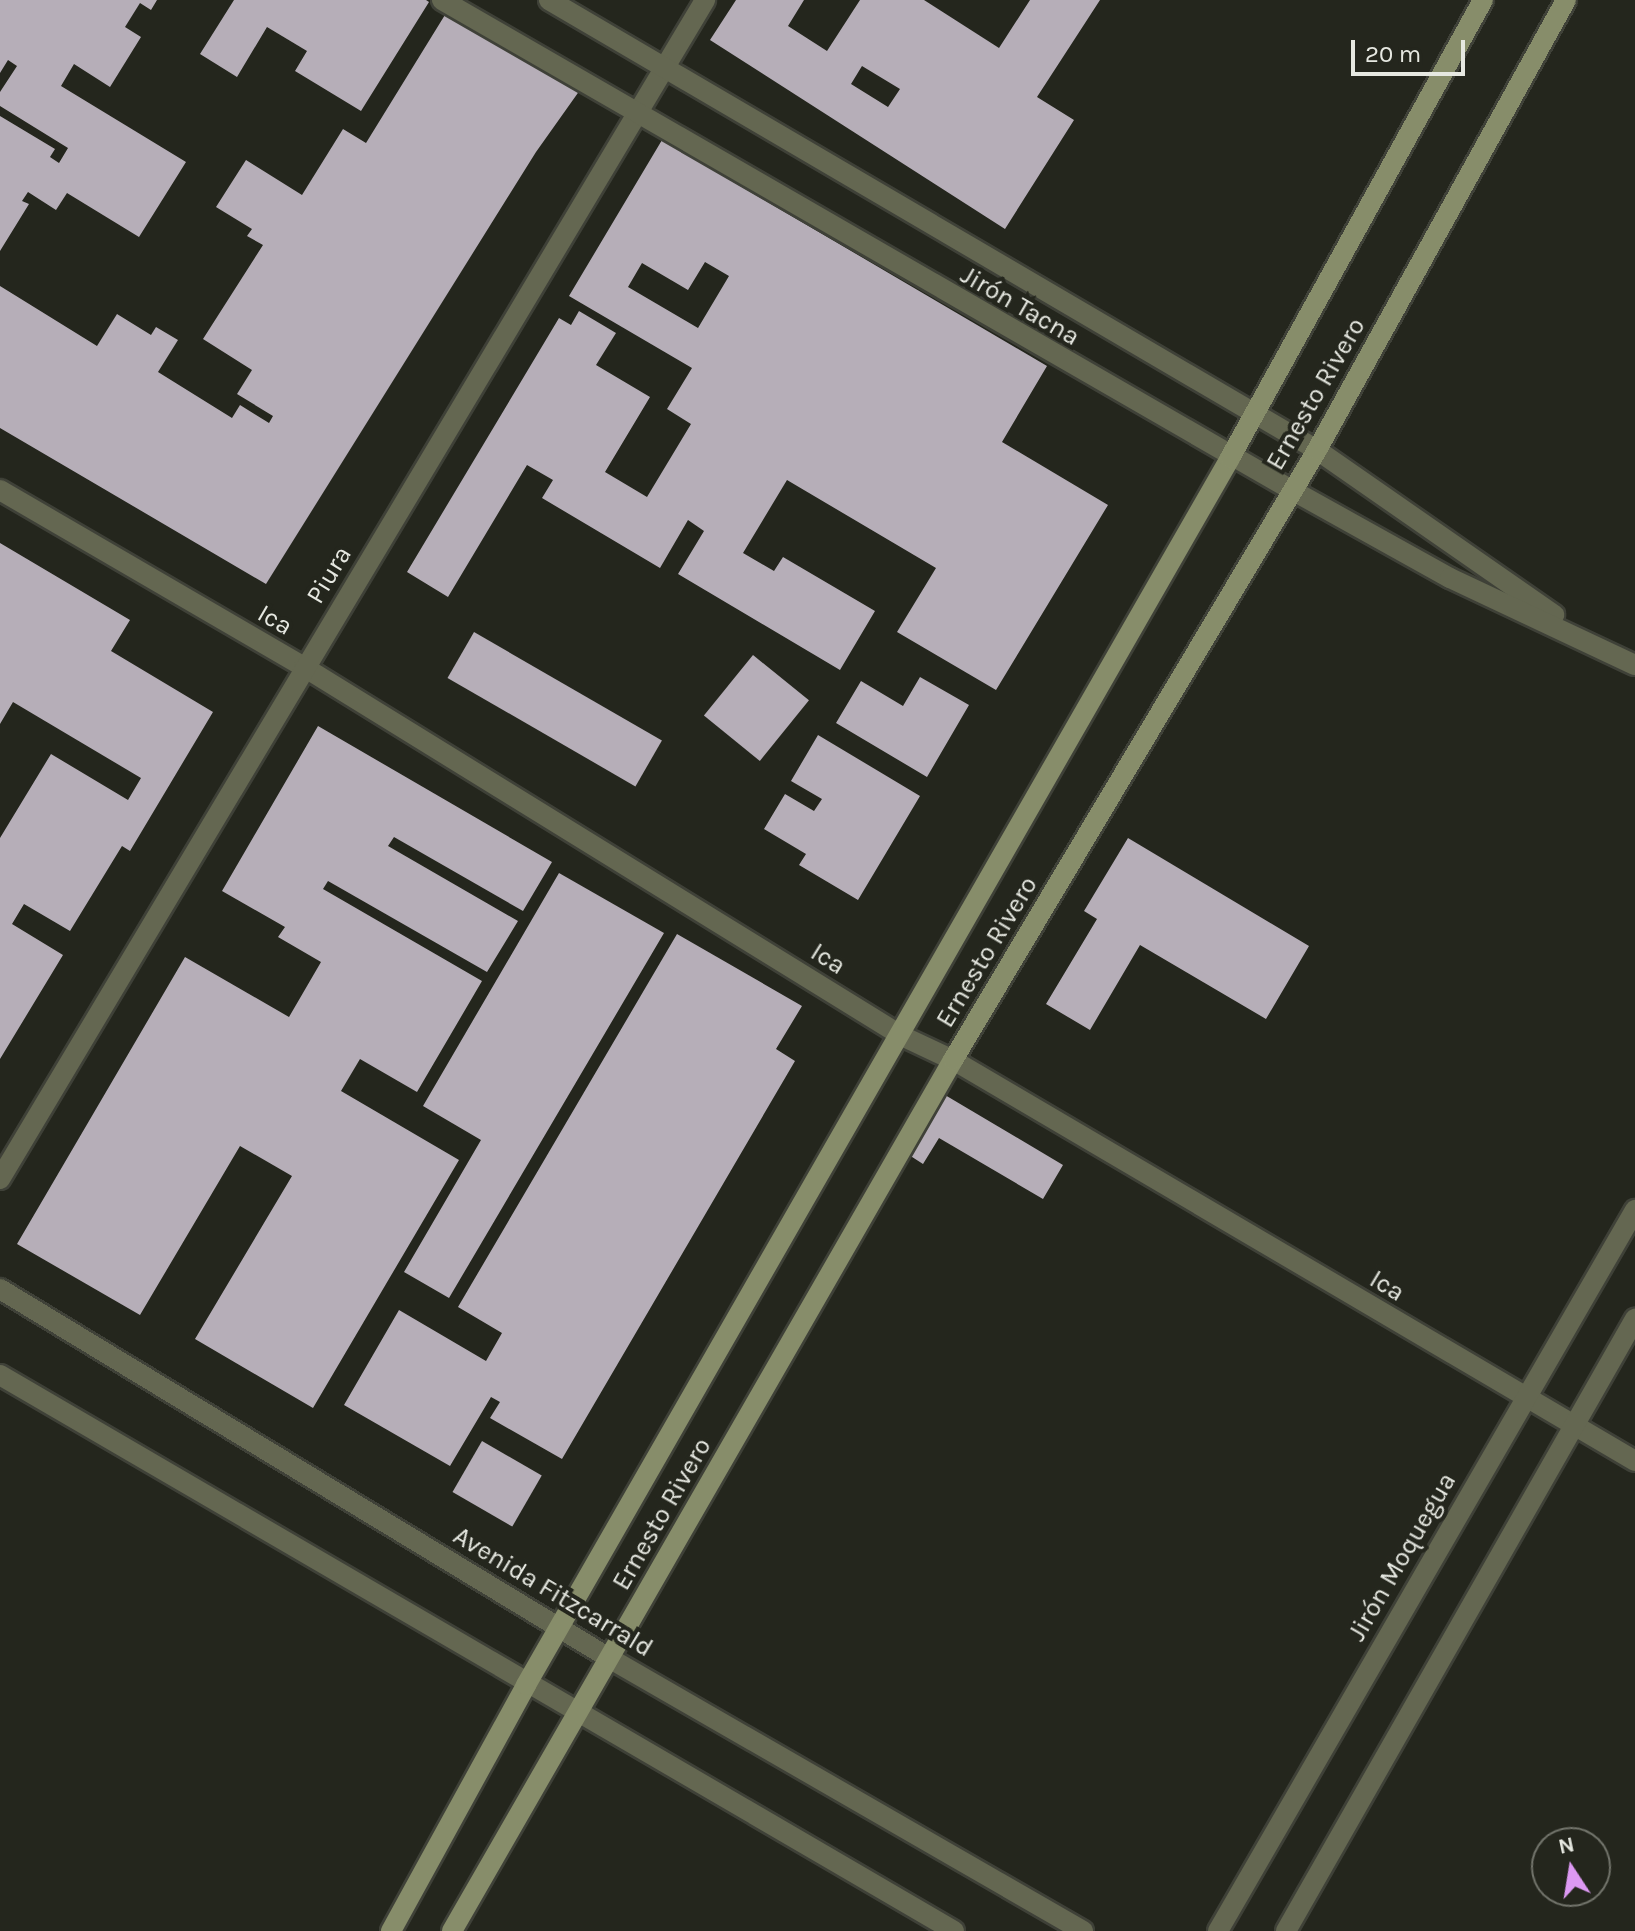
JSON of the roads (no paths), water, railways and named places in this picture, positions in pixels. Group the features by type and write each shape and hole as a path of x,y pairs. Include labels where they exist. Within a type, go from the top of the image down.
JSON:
{"main road":[{"name":"Ernesto Rivero","path":"391,1931 526,1685 902,1036 1230,458 1483,0"},
{"name":"Ernesto Rivero","path":"452,1931 953,1060 1290,489 1317,450 1566,0"}],"street":[{"name":"Jirón Tacna","path":"442,0 1230,458 1450,578 1583,636 1635,665"},
{"name":"Jirón Tacna","path":"549,0 1317,450 1474,555 1583,636"},
{"name":"Piura","path":"0,1179 705,0"},
{"name":"Ica","path":"0,490 304,667 902,1036 953,1060 1635,1461"},
{"name":"Jirón Moquegua","path":"1218,1931 1523,1397 1635,1210"},
{"name":"Avenida Fitzcarrald","path":"0,1289 609,1658 1083,1931"},
{"path":"1286,1931 1570,1424 1635,1319"},
{"path":"0,1375 526,1685 954,1931"}]}
